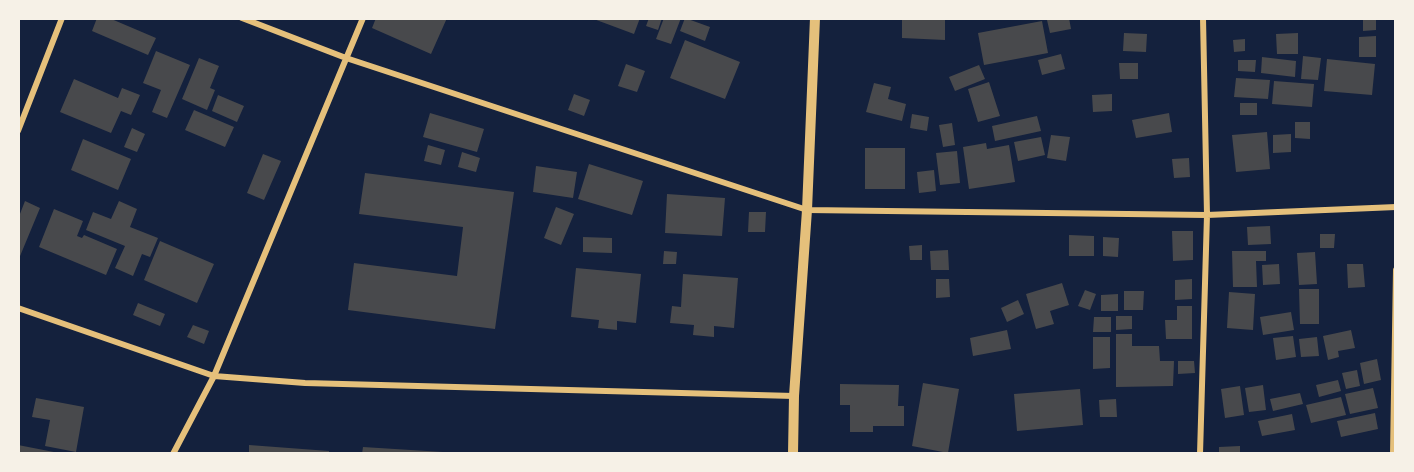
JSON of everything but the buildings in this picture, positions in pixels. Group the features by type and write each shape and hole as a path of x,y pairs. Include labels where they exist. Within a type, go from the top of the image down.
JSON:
{"street":[{"path":"18,131 62,18"},
{"path":"242,18 346,58 807,210 1207,216 1396,207"},
{"path":"173,454 214,376 363,18"},
{"path":"793,454 794,396 807,210 815,18"},
{"path":"1200,454 1207,216 1203,18"},
{"path":"1393,454 1396,270"},
{"path":"18,308 214,376 305,383 794,396"}]}
